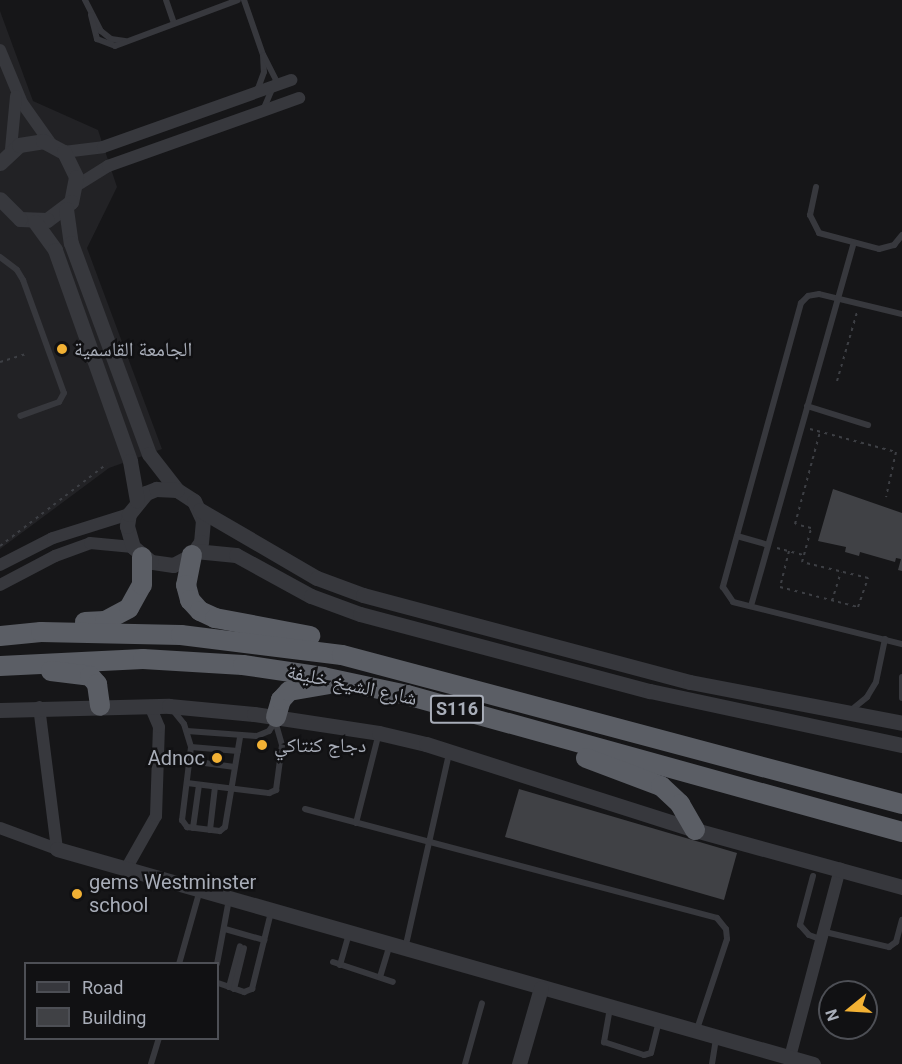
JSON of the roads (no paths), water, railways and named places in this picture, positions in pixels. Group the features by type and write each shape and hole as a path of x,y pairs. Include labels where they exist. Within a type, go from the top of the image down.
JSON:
{"highway":[{"path":"41,632 67,624 105,621 129,609 142,585 137,552"},
{"path":"194,553 186,585 190,600 200,611 215,618 327,640 367,660"},
{"name":"شارع الشيخ خليفة","path":"0,636 41,632 223,638 367,660 902,804"},
{"name":"شارع الشيخ خليفة","path":"0,666 106,658 179,660 270,668 349,682 902,832"},
{"path":"28,664 48,671 90,676 97,684 100,706"},
{"path":"276,719 280,700 294,688 349,682"},
{"path":"556,738 576,754 661,786 680,804 695,830"}],"street":[{"path":"0,50 16,92 57,148 74,167 76,186 66,209 57,216 35,222"},
{"path":"0,163 11,149 26,142 57,148 103,147 291,80"},
{"path":"11,149 17,115 16,92"},
{"path":"76,186 108,166 299,98"},
{"path":"3,207 35,222 55,250 130,460 138,500"},
{"path":"66,209 71,243 149,454 177,490 200,510 317,578 347,590 690,682 902,723"},
{"path":"137,552 127,526 129,514 138,500 156,489 177,490"},
{"path":"194,553 203,531 200,510"},
{"path":"0,565 53,538 129,514"},
{"path":"0,585 55,556 90,543 137,552 162,565 173,565 194,553 236,555 311,596 360,614 650,691 902,745"},
{"path":"650,691 647,686 652,681 690,682"},
{"path":"126,869 156,816 159,727 150,706"},
{"path":"0,710 39,707 169,706 379,733 449,751 695,830 902,887"},
{"path":"39,707 57,849"},
{"path":"0,828 57,849 813,1064"},
{"path":"794,1060 840,869"},
{"path":"519,1064 541,988"}],"lane":[{"path":"85,0 91,15 106,36 129,41 238,0"},
{"path":"166,0 174,23"},
{"path":"244,0 263,55 264,72 255,93"},
{"path":"262,111 275,86 273,67 263,55"},
{"path":"816,187 810,215 819,233 883,249 894,245 902,235"},
{"path":"751,606 854,243"},
{"path":"0,257 17,270 23,280 64,393 59,402 20,416"},
{"path":"902,314 840,297 813,294 801,303 723,587 729,599 902,644"},
{"path":"807,406 868,425"},
{"path":"737,536 768,545"},
{"path":"848,713 867,698 876,682 885,639"},
{"path":"902,676 902,698"},
{"path":"169,706 187,731 190,761 182,820 193,828 210,830 225,827 240,737"},
{"path":"187,731 240,737 266,734 276,719"},
{"path":"187,783 269,793 278,787 282,745 276,719"},
{"path":"356,823 379,733"},
{"path":"190,747 238,751"},
{"path":"405,949 449,751"},
{"path":"190,761 235,767"},
{"path":"193,828 199,785"},
{"path":"210,830 215,787"},
{"path":"305,809 717,918 724,925 726,939 696,1032"},
{"path":"813,876 800,925 809,935 889,947 896,942 902,920"},
{"path":"179,962 200,890"},
{"path":"217,962 225,930 229,898"},
{"path":"219,983 246,992 252,989 271,910"},
{"path":"225,930 264,940"},
{"path":"350,933 336,964 393,982"},
{"path":"380,977 390,945"},
{"path":"231,988 242,947"},
{"path":"465,1064 482,1003"},
{"path":"610,1008 603,1040 617,1047 649,1055 659,1021"},
{"path":"712,1064 716,1037"},
{"path":"152,1064 158,1040"}],"place":[{"name":"الجامعة القاسمية","path":"62,349"},
{"name":"دجاج كنتاكي","path":"262,745"},
{"name":"Adnoc","path":"217,758"},
{"name":"gems Westminster school","path":"77,894"}]}
